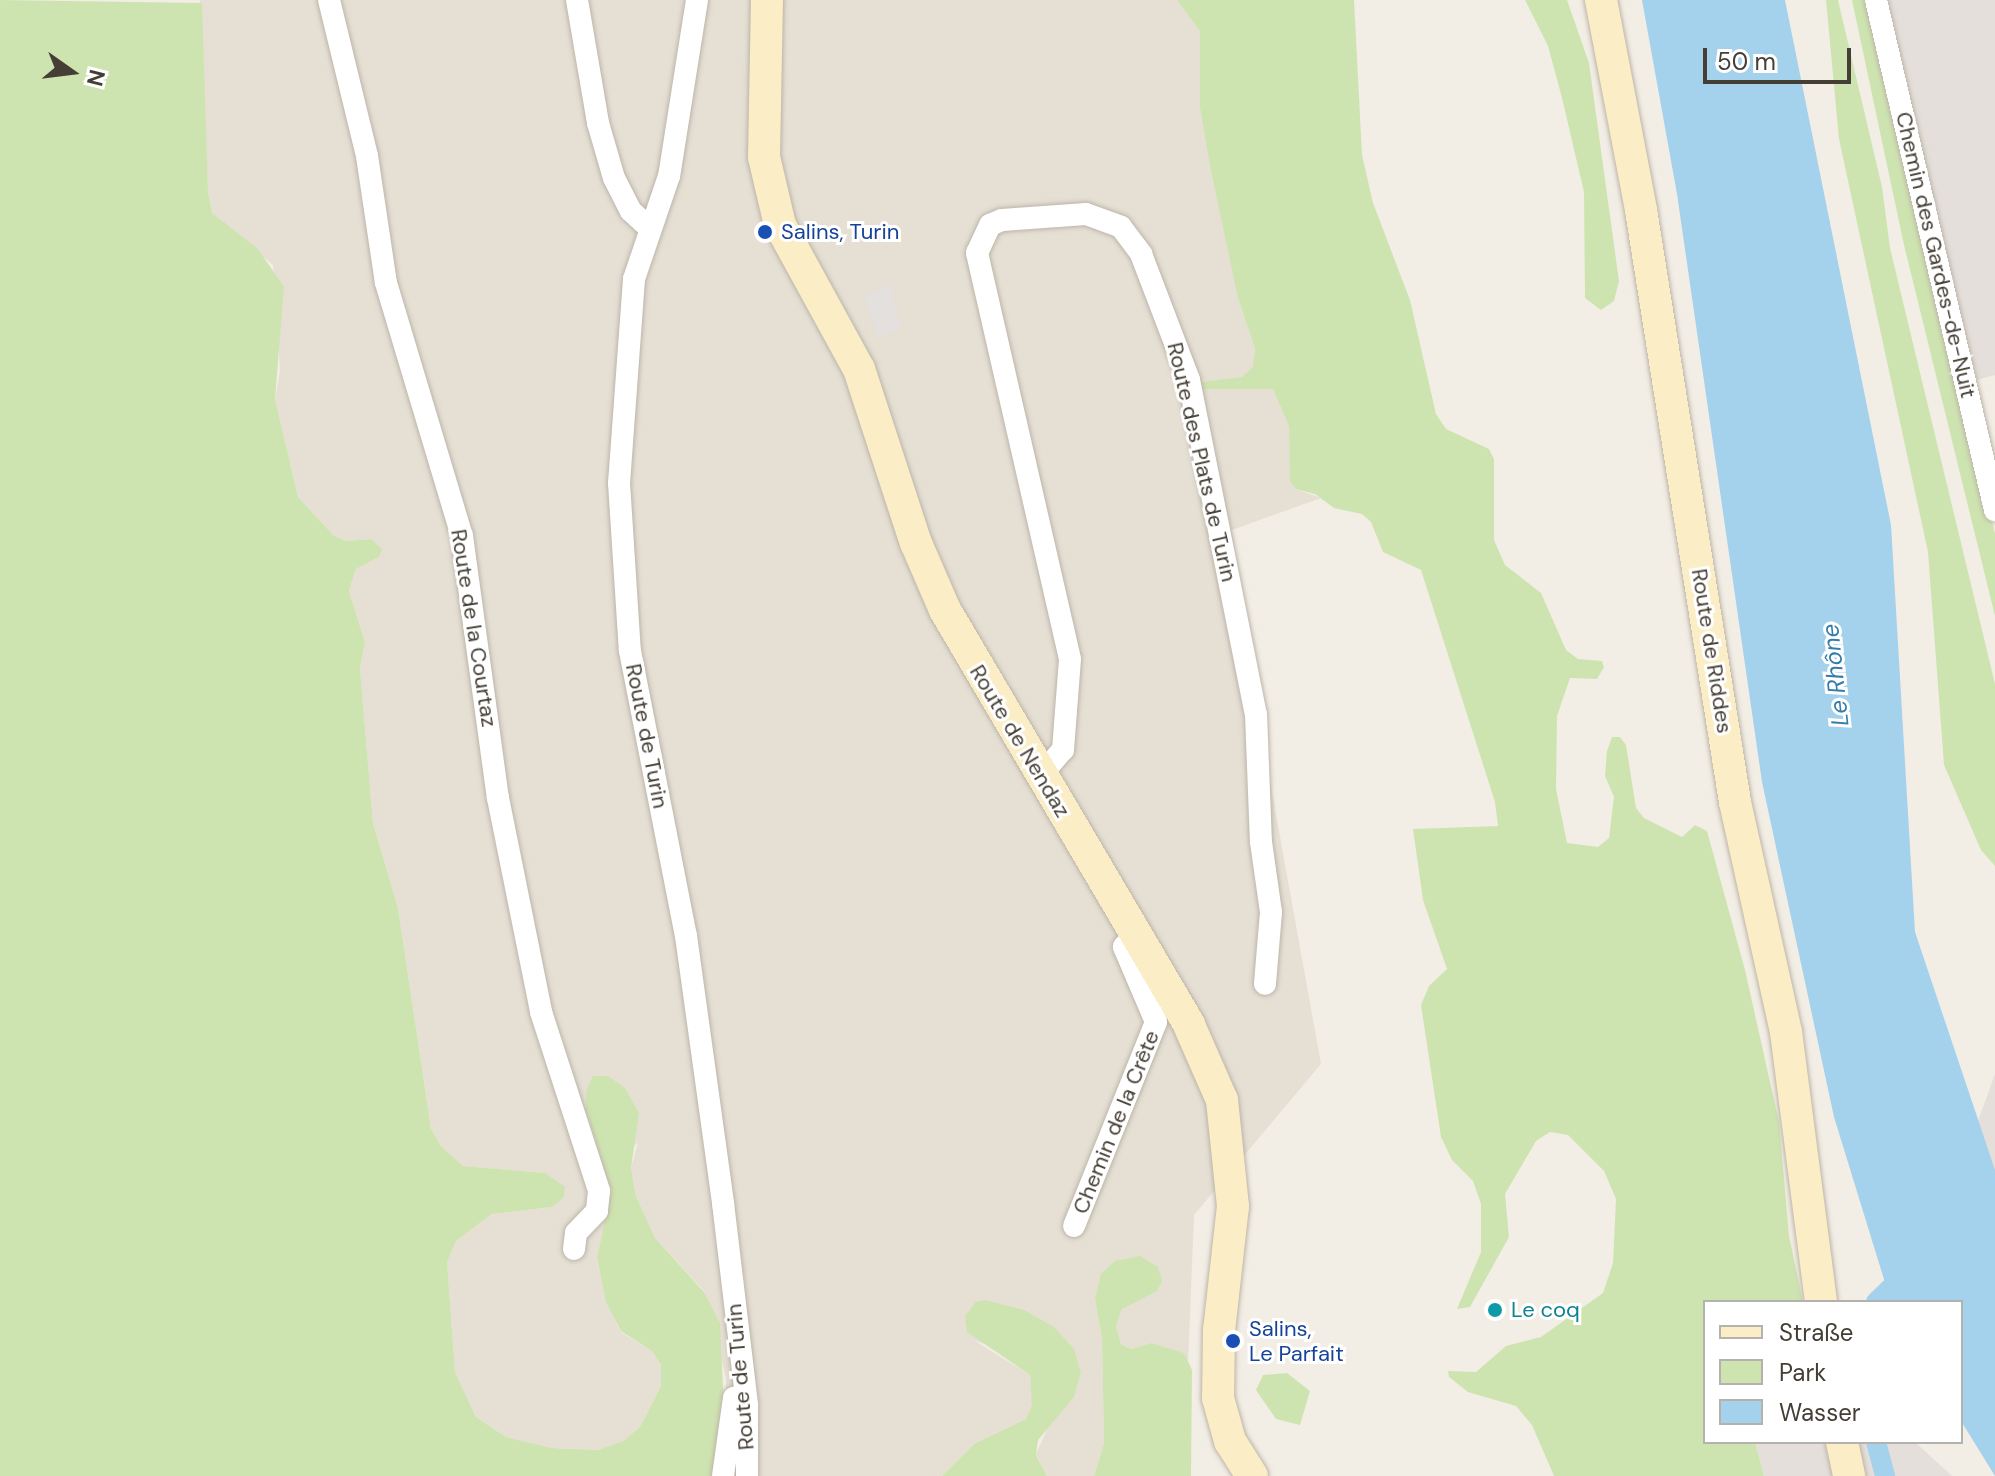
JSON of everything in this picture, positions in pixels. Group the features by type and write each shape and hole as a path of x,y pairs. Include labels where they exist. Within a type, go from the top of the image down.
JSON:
{"main road":[{"name":"Route de Nendaz","path":"767,0 764,157 780,225 859,369 916,543 945,610 1203,1050 1227,1120 1233,1206 1219,1330 1218,1398 1230,1441 1252,1476"},
{"name":"Route de Riddes","path":"1601,0 1641,210 1738,816 1793,1076 1821,1300"},
{"path":"1842,1444 1849,1476"}],"street":[{"name":"Route de la Courtaz","path":"329,0 367,156 386,283 462,536 498,798 541,1012 599,1191 597,1211 576,1233 574,1249"},
{"path":"577,0 598,123 614,178 631,211 650,229"},
{"name":"Route de Turin","path":"697,0 669,176 650,229 627,323 619,483 630,651 696,1001 748,1430 747,1476"},
{"name":"Chemin des Gardes-de-Nuit","path":"1876,0 1995,510"},
{"name":"Route des Plats de Turin","path":"1040,776 1063,750 1070,659 977,253 990,225 1002,220 1086,214 1121,227 1141,254 1189,380 1256,714 1261,842 1271,912 1265,984"},
{"name":"Chemin de la Crête","path":"1074,1226 1156,1022 1124,947 1135,933"},
{"path":"723,1476 735,1385 741,1378"}],"shaded area":[{"path":"200,0 1177,0 1194,20 1200,31 1238,298 1255,349 1254,368 1242,378 1201,382 1273,389 1289,427 1291,481 1296,489 1321,498 1232,530 1253,687 1321,1064 1194,1215 1188,1363 1183,1353 1151,1343 1131,1349 1121,1344 1116,1326 1122,1309 1140,1296 1095,1299 1102,1339 1104,1443 1094,1476 1047,1476 1036,1454 1049,1425 1074,1397 1081,1373 975,1341 1030,1375 1033,1405 1026,1419 974,1444 942,1476 727,1476 726,1378 704,1291 655,1238 636,1196 631,1168 638,1143 605,1164 611,1191 597,1259 606,1303 621,1332 653,1352 661,1365 661,1386 640,1427 623,1441 598,1450 552,1448 506,1437 476,1417 455,1372 447,1262 456,1241 492,1214 552,1207 545,1173 463,1166 441,1146 431,1127 398,908 373,823 360,669 365,642 349,591 356,569 379,557 371,539 346,541 333,535 298,497 275,399 280,371 273,265 212,213 208,191"},
{"path":"1880,0 1995,0 1995,375 1977,380"},
{"path":"889,283 902,329 879,337 864,297"},
{"path":"1995,1074 1995,1170 1978,1121"},
{"path":"1756,1444 1917,1444 1952,1476 1764,1476"}],"green space":[{"path":"0,0 202,3 208,191 212,213 258,249 284,287 275,399 298,497 333,535 346,541 371,539 382,549 379,557 356,569 349,591 365,642 360,669 373,823 398,908 431,1128 441,1146 463,1166 545,1173 565,1187 564,1197 552,1207 492,1214 456,1241 447,1262 455,1372 476,1417 506,1437 552,1448 598,1450 623,1441 640,1427 661,1386 661,1365 653,1352 621,1331 606,1303 597,1258 611,1191 586,1109 586,1091 593,1076 608,1076 625,1088 639,1113 631,1168 636,1196 655,1238 704,1292 720,1323 727,1476 0,1476"},
{"path":"1177,0 1354,0 1362,155 1373,203 1410,300 1436,414 1446,429 1489,449 1494,459 1494,540 1505,565 1541,593 1566,650 1578,659 1602,661 1604,667 1597,679 1570,678 1557,716 1556,789 1567,843 1598,847 1609,838 1614,797 1605,776 1607,751 1612,737 1620,737 1626,745 1636,808 1644,818 1682,837 1695,825 1707,831 1745,970 1779,1122 1789,1236 1802,1300 1703,1300 1703,1444 1756,1444 1764,1476 1554,1476 1532,1425 1516,1406 1468,1392 1449,1377 1448,1371 1476,1372 1506,1346 1541,1337 1603,1293 1613,1263 1616,1199 1604,1171 1568,1135 1550,1132 1536,1141 1505,1194 1509,1237 1470,1307 1457,1309 1481,1252 1481,1204 1473,1181 1452,1160 1441,1137 1421,1005 1429,986 1447,969 1423,900 1413,829 1498,826 1495,802 1421,570 1383,552 1371,522 1362,514 1334,508 1315,494 1296,489 1290,481 1289,427 1273,389 1199,389 1201,382 1242,377 1253,367 1255,349 1238,298 1210,166 1200,107 1200,31"},
{"path":"1525,0 1567,0 1589,63 1619,281 1614,301 1601,310 1585,298 1584,192 1548,46"},
{"path":"1826,0 1838,0 1882,187 1890,248 1995,684 1995,866 1981,850 1944,765 1928,552 1839,139"},
{"path":"1852,0 1872,0 1995,534 1995,616 1904,245"},
{"path":"1140,1256 1158,1267 1162,1281 1157,1291 1122,1309 1116,1326 1121,1344 1131,1349 1151,1343 1184,1353 1192,1370 1191,1476 1094,1476 1104,1443 1102,1339 1095,1299 1101,1274 1115,1261"},
{"path":"985,1300 1024,1310 1054,1327 1074,1349 1081,1373 1074,1397 1038,1440 1036,1455 1047,1476 942,1476 974,1444 1026,1419 1032,1405 1030,1375 967,1332 965,1316 976,1302"},
{"path":"1287,1373 1310,1391 1300,1425 1276,1419 1256,1390 1263,1375"}],"water":[{"name":"Le Rhône","path":"1642,0 1785,0 1891,525 1915,932 1995,1170 1995,1476 1963,1424 1963,1300 1890,1300 1834,1117 1762,782 1677,194"}],"waterway":[{"path":"1878,1300 1905,1274"},
{"path":"1877,1444 1885,1476"}],"place":[{"name":"Salins, Turin","path":"765,232"},
{"name":"Le coq","path":"1495,1310"},
{"name":"Salins, Le Parfait","path":"1233,1341"}]}
